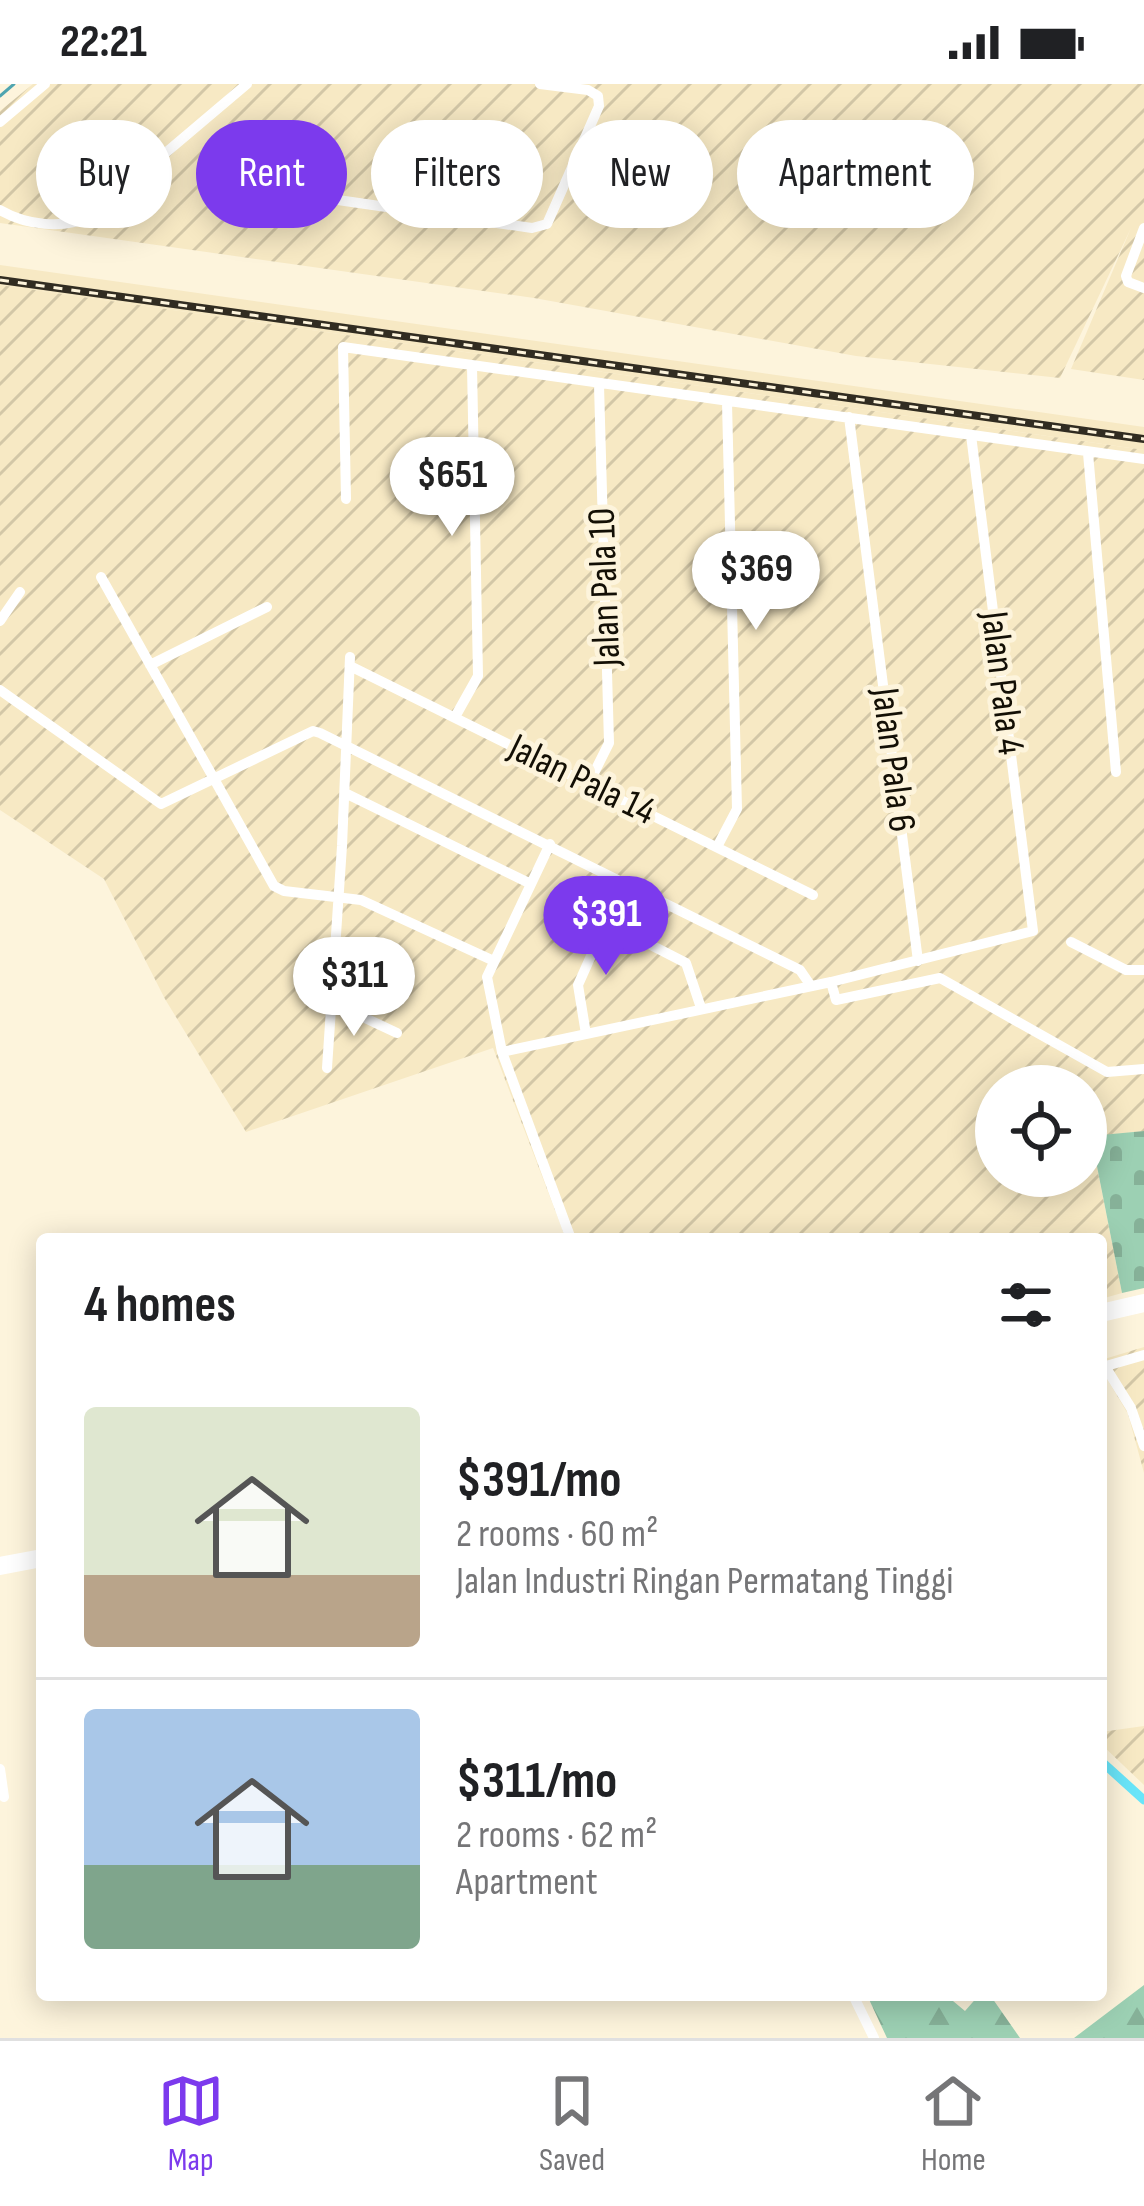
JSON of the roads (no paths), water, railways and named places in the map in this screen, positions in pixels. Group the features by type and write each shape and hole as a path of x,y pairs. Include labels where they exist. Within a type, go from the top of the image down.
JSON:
{"highway":[{"path":"1107,1312 1144,1304"},
{"path":"0,1566 36,1559"}],"street":[{"path":"0,122 45,84"},
{"path":"0,210 13,218 65,225 91,216 247,84"},
{"path":"347,202 532,228 547,224 599,106 598,96 588,90 540,84"},
{"path":"1144,228 1127,263 1126,276 1128,282 1144,288"},
{"path":"346,499 343,346 1144,459"},
{"path":"455,718 478,676 472,366"},
{"name":"Jalan Pala 10","path":"589,783 609,743 599,385"},
{"path":"717,847 737,808 727,403"},
{"name":"Jalan Pala 6","path":"849,417 918,961"},
{"name":"Jalan Pala 4","path":"918,961 1033,931 970,435"},
{"path":"1088,453 1116,772"},
{"path":"101,577 274,886 361,900 494,961"},
{"path":"0,621 20,592"},
{"path":"150,665 267,607"},
{"name":"Jalan Pala 14","path":"347,746 350,661 813,895"},
{"path":"0,690 161,804 313,731 800,970 811,986"},
{"path":"327,1068 347,746"},
{"path":"345,793 531,884"},
{"path":"550,844 487,977 502,1052 569,1233"},
{"path":"586,1034 578,985 623,882"},
{"path":"604,921 686,963 701,1008"},
{"path":"1071,942 1126,970 1144,970"},
{"path":"502,1052 918,961"},
{"path":"831,982 836,1000 940,978 1108,1072 1144,1069"},
{"path":"332,1002 397,1033"},
{"path":"1107,1362 1144,1355"},
{"path":"1107,1368 1131,1408 1144,1446"},
{"path":"0,1768 4,1796"},
{"path":"856,2001 874,2038"}],"waterway":[{"path":"0,96 14,84"},
{"path":"1107,1766 1144,1800"}],"railway":[{"path":"0,280 1144,439"}]}
